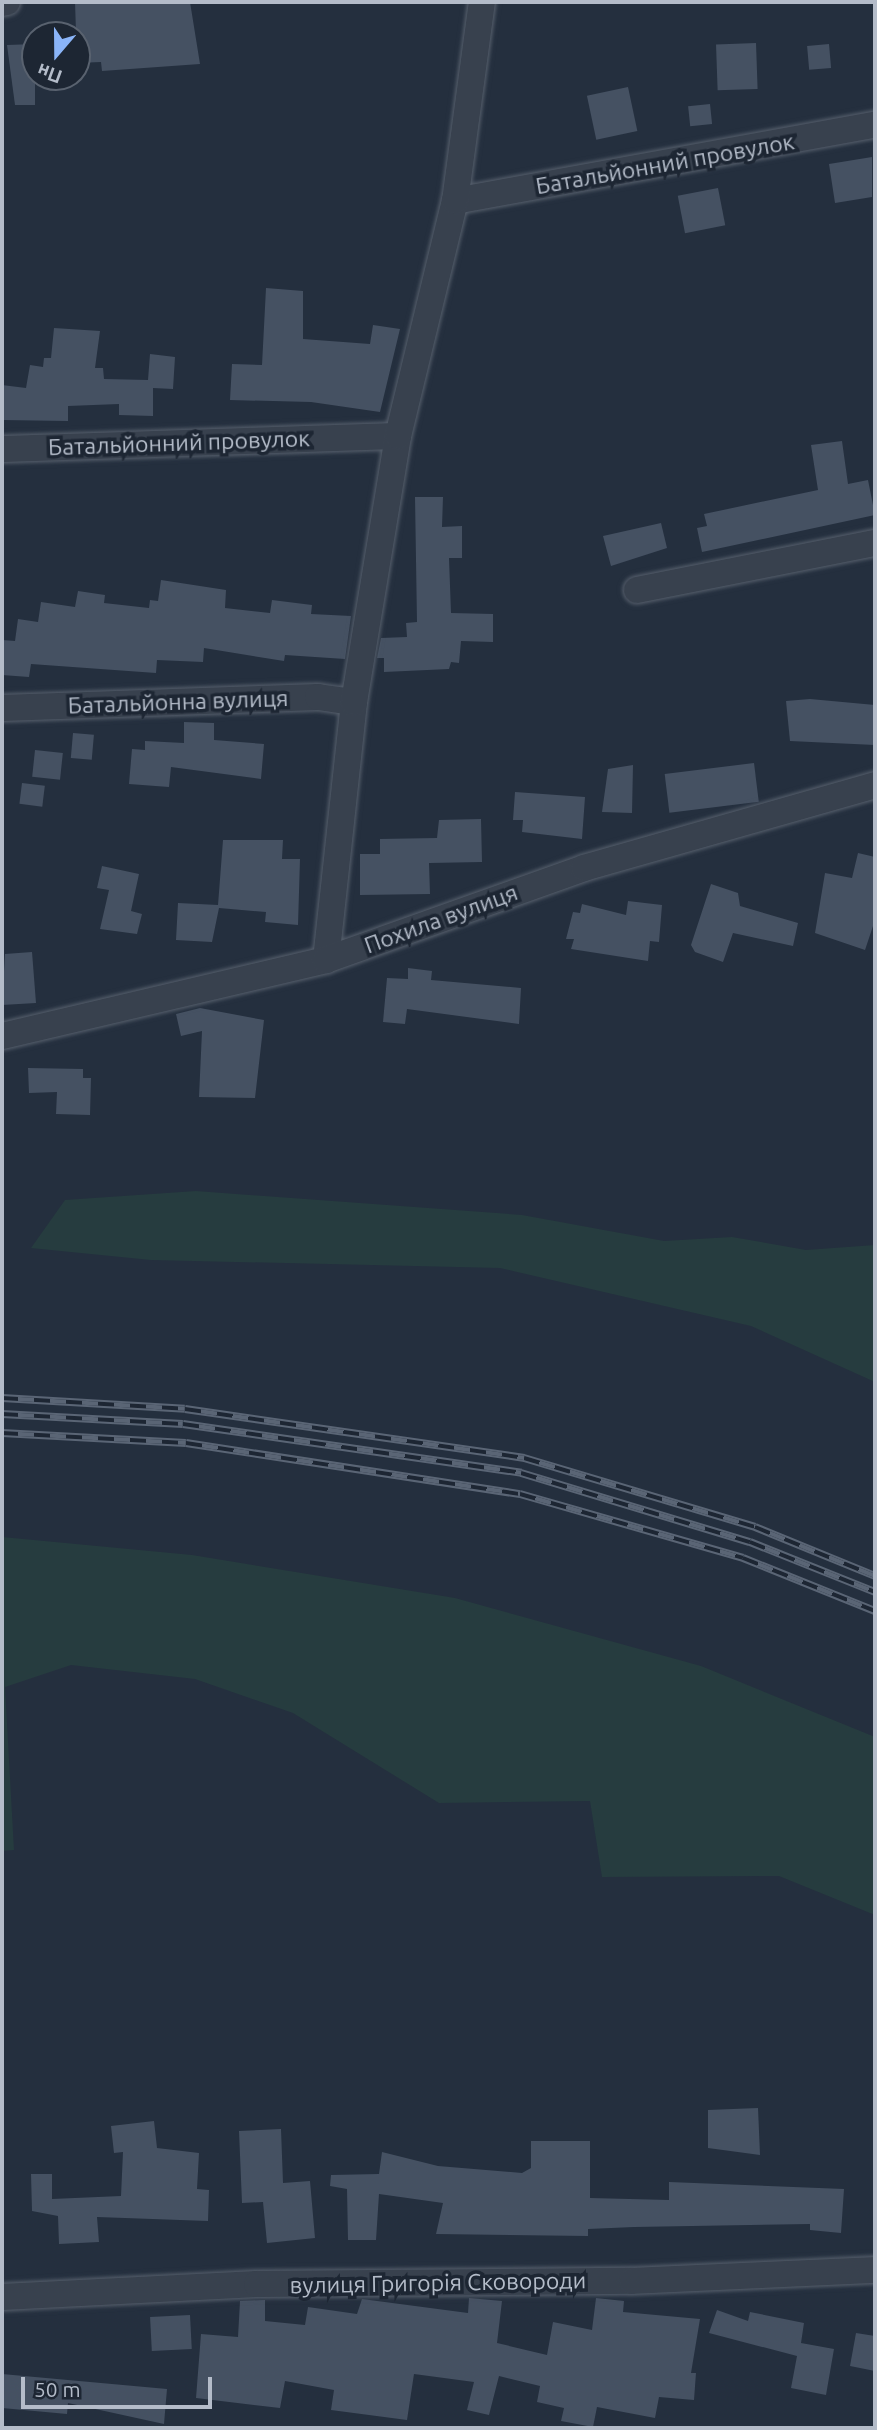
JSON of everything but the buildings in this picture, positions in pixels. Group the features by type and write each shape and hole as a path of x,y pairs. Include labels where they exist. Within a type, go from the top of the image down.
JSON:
{"street":[{"path":"2,3 7,2"},
{"path":"326,960 354,702 398,436 455,201 482,2"},
{"name":"Батальйонний провулок","path":"455,201 875,125"},
{"name":"Батальйонний провулок","path":"2,449 398,436"},
{"path":"637,590 875,543"},
{"name":"Батальйонна вулиця","path":"2,708 318,697 354,702"},
{"name":"Похила вулиця","path":"2,1036 326,960 584,868 875,785"},
{"name":"вулиця Григорія Сковороди","path":"2,2297 257,2284 632,2281 875,2270"}],"green space":[{"path":"196,1191 522,1215 664,1241 732,1237 806,1250 875,1245 875,1382 751,1326 500,1268 151,1260 31,1248 65,1200"},
{"path":"2,1537 192,1555 455,1598 701,1666 875,1737 875,1915 779,1876 602,1877 590,1801 439,1803 293,1713 195,1679 71,1665 5,1687 14,1850 2,1851"}],"railway":[{"path":"2,1398 185,1409 524,1458 755,1527 875,1576"},
{"path":"2,1414 183,1424 521,1473 750,1542 875,1592"},
{"path":"2,1433 186,1443 520,1494 743,1558 875,1611"}]}
